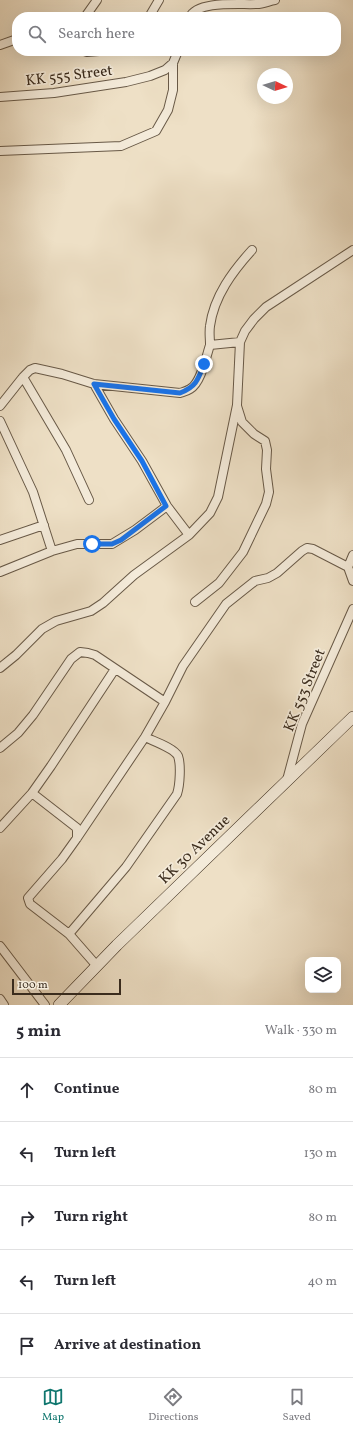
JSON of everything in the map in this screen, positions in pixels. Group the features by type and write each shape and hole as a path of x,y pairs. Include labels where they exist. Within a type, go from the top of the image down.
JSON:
{"main road":[{"name":"KK 30 Avenue","path":"59,1005 117,945 258,807 353,717"}],"street":[{"path":"89,12 97,0"},
{"path":"152,12 159,0"},
{"path":"220,0 230,3"},
{"path":"193,12 199,8 230,3 258,4 275,0"},
{"path":"0,45 12,41"},
{"path":"0,151 121,146 156,131 168,110 173,90 173,63 176,56"},
{"name":"KK 555 Street","path":"0,97 54,93 126,82 165,70 173,63"},
{"path":"0,406 23,377 30,370 36,368 94,384 180,393 191,389 199,377 210,345 210,326 215,305 235,268 252,250"},
{"path":"0,668 42,630 56,621 91,611 103,604 134,575 189,535 210,513 218,497 237,405 240,342 245,331 266,307 353,250"},
{"path":"210,345 240,342"},
{"path":"23,377 66,450 89,500"},
{"path":"94,384 114,419 142,461 166,506 189,535"},
{"path":"195,602 219,583 243,552 266,504 269,492 266,469 267,450 265,441 254,434 242,422 237,405"},
{"path":"0,421 33,492 52,551"},
{"path":"0,572 52,551 77,544 112,544 135,530 166,506"},
{"path":"0,540 44,525"},
{"path":"97,966 69,934 30,904 28,898 62,859 77,838 145,737 183,666 226,604 255,581 268,578 278,573 307,548 313,549 348,567"},
{"path":"353,555 348,567 353,581"},
{"name":"KK 553 Street","path":"286,782 302,724 353,609"},
{"path":"0,748 18,733 33,715 71,659 80,652 95,656 165,702"},
{"path":"0,828 32,792 51,766 115,669"},
{"path":"69,934 126,867 177,794 180,784 178,756 172,750 145,737"},
{"path":"32,792 77,828 77,838"},
{"path":"0,946 45,1005"},
{"path":"0,999 4,1005"}],"route":[{"path":"92,544 112,544 121,540 166,506 142,461 114,419 94,384 180,393 191,389 199,377 204,364"}]}
